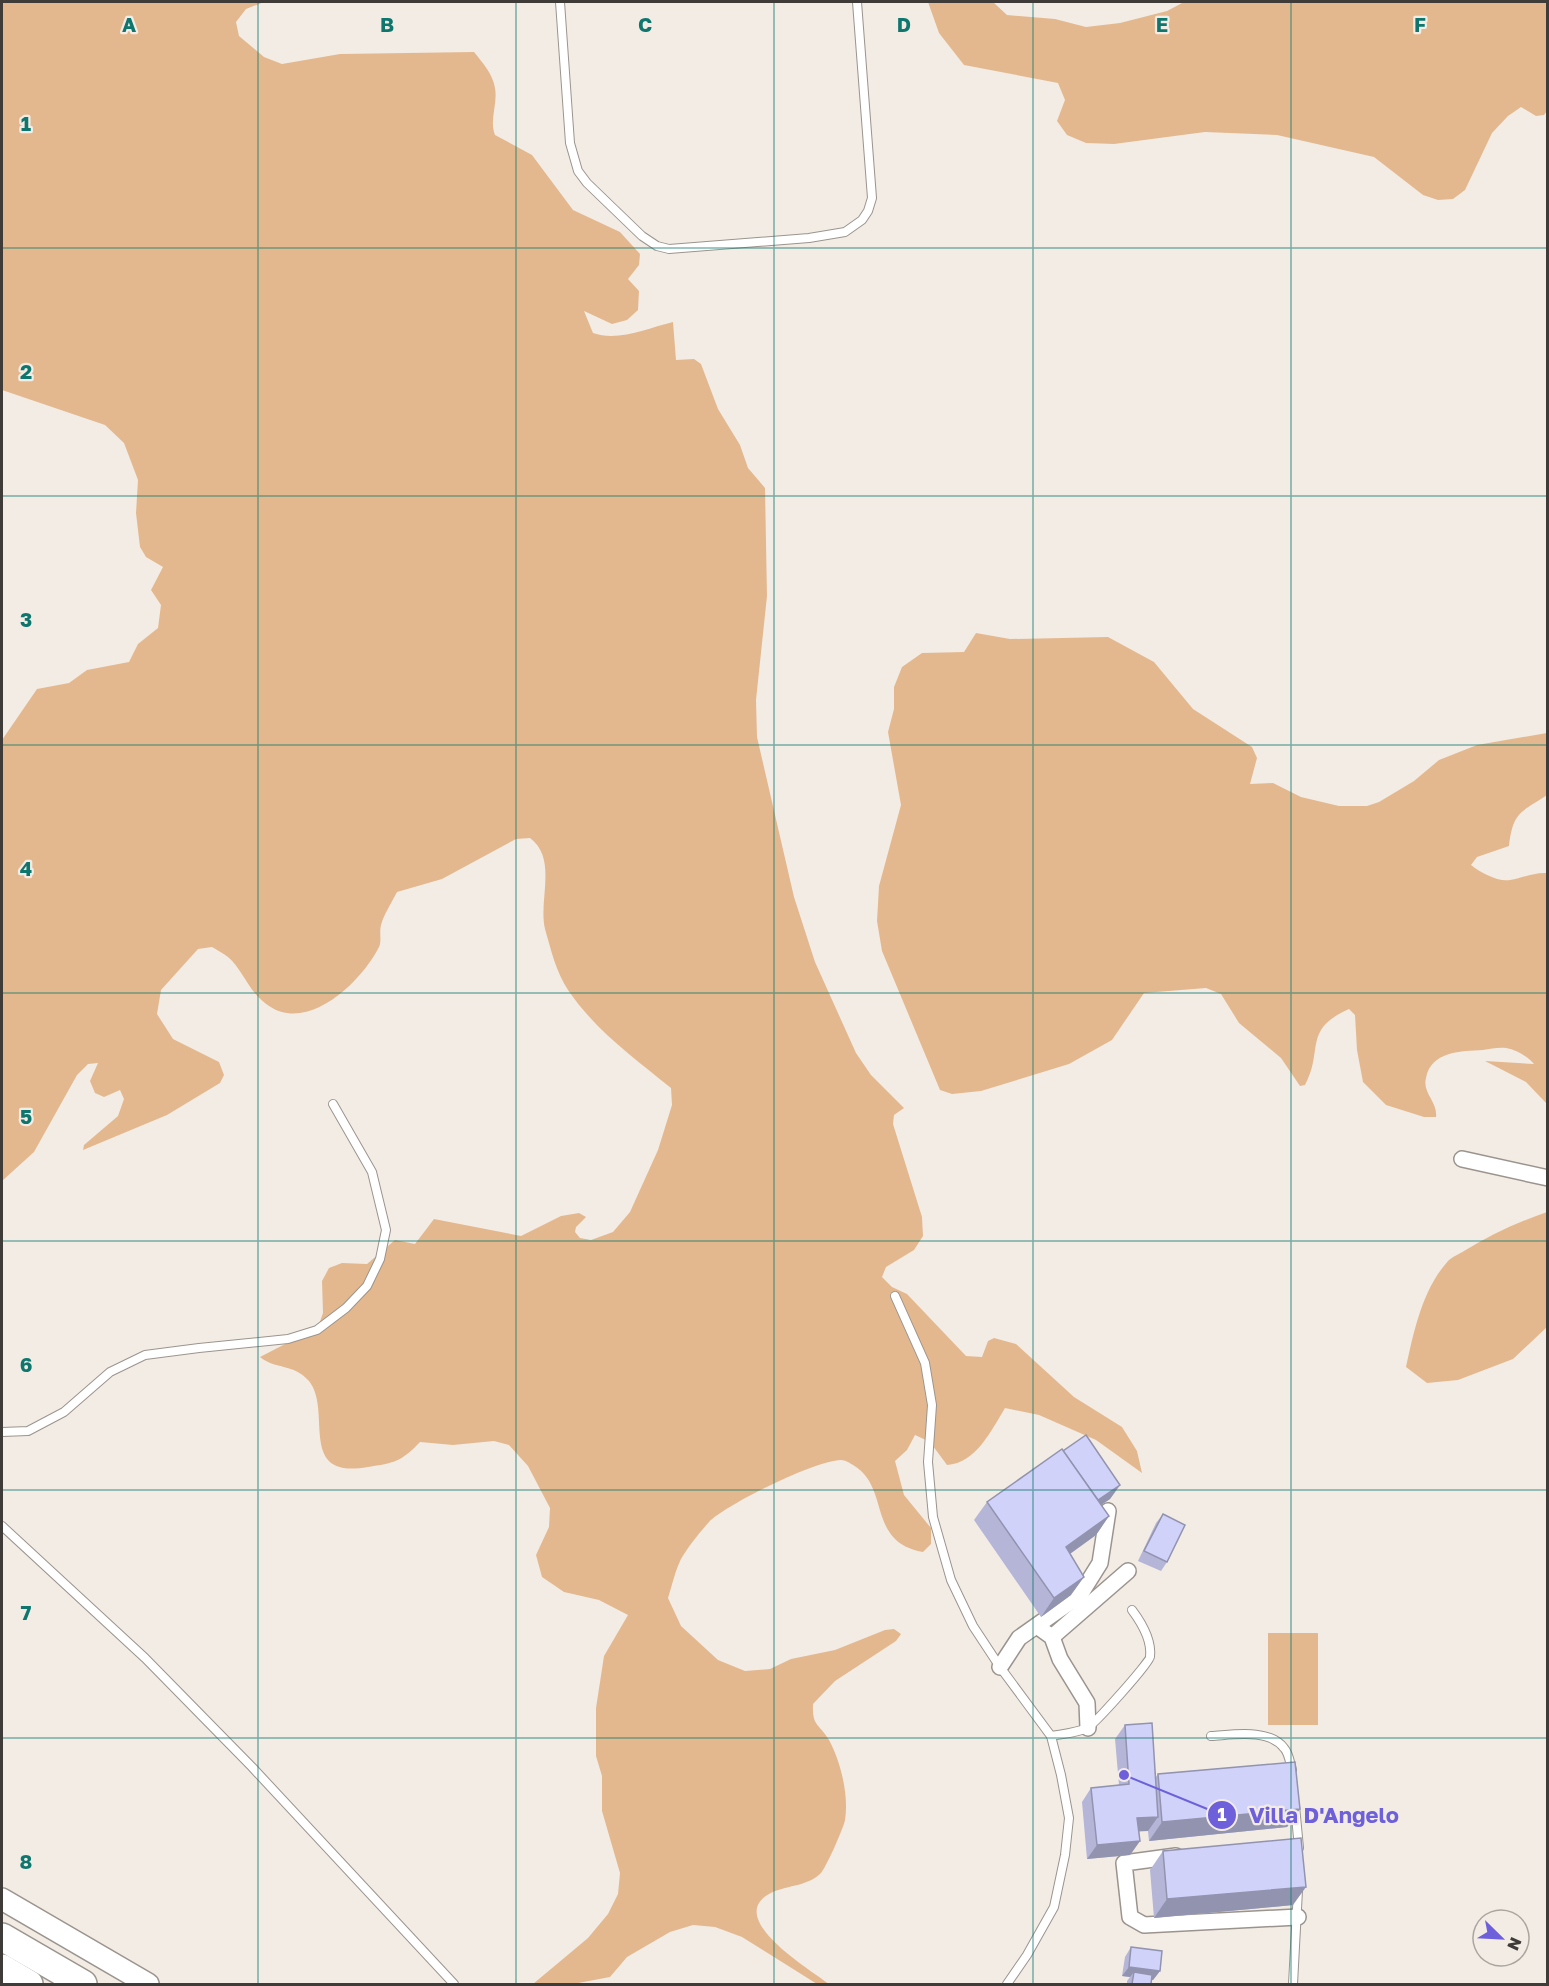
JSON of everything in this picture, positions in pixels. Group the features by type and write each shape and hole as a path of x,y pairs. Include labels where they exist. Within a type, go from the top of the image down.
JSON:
{"highway":[{"path":"2,1937 83,1984"},
{"path":"2,1968 29,1984"}],"street":[{"path":"1462,1159 1548,1178"},
{"path":"999,1667 1019,1638 1038,1627 1080,1595 1100,1563 1108,1511"},
{"path":"1052,1637 1128,1571"},
{"path":"1038,1627 1052,1637 1060,1659 1087,1703 1088,1728"},
{"path":"1194,1854 1124,1863 1130,1917 1144,1925 1298,1917"},
{"path":"2,1899 148,1984"}],"lane":[{"path":"560,2 570,143 578,171 586,183 642,236 657,246 669,249 809,238 845,232 862,219 868,211 872,198 857,2"},
{"path":"2,1431 28,1431 46,1422 64,1412 110,1372 145,1356 288,1339 317,1330 346,1308 367,1286 380,1259 386,1230 372,1172 333,1104"},
{"path":"895,1296 925,1363 932,1405 928,1462 933,1517 951,1580 973,1626 999,1667 1051,1736 1069,1818 1065,1855 1054,1907 1027,1955 1007,1984"},
{"path":"2,1526 145,1658 267,1783 454,1984"},
{"path":"1051,1736 1088,1728 1096,1722 1149,1662 1151,1654 1142,1623 1132,1610"},
{"path":"1211,1736 1251,1735 1270,1738 1286,1749 1293,1782"},
{"path":"1294,1794 1295,1846"},
{"path":"1293,1984 1298,1885"}],"shaded area":[{"path":"2,2 264,2 246,9 236,22 239,36 264,57 282,64 340,54 474,52 487,68 494,83 496,94 493,129 495,135 532,155 573,210 620,232 640,254 639,265 628,279 639,291 638,310 627,320 612,324 584,311 593,333 623,335 673,322 676,360 694,359 701,364 718,409 740,445 748,468 765,488 767,596 756,700 757,737 794,897 815,962 856,1053 871,1075 904,1108 894,1115 893,1124 922,1217 923,1236 914,1250 886,1267 882,1277 892,1287 907,1294 966,1356 982,1357 988,1341 994,1338 1016,1344 1074,1397 1122,1427 1137,1451 1142,1473 1096,1440 1039,1415 1005,1408 982,1444 957,1463 947,1465 930,1442 915,1435 907,1450 895,1461 904,1495 931,1528 931,1544 923,1552 905,1546 893,1537 886,1526 872,1486 865,1475 852,1464 841,1460 812,1467 772,1484 719,1514 709,1522 681,1559 668,1598 681,1626 718,1660 745,1671 770,1669 791,1659 835,1650 885,1630 894,1629 901,1634 896,1641 835,1681 813,1704 815,1721 829,1740 840,1769 846,1800 845,1820 820,1874 802,1884 769,1894 758,1904 757,1917 764,1930 791,1956 829,1984 817,1984 742,1937 715,1927 693,1925 670,1932 627,1957 610,1977 573,1984 533,1984 588,1938 608,1914 618,1894 620,1873 602,1811 602,1776 596,1756 596,1708 604,1656 628,1615 599,1600 564,1592 542,1577 536,1555 549,1527 550,1508 528,1466 509,1445 494,1441 453,1445 420,1442 408,1454 391,1463 346,1468 332,1463 324,1453 320,1440 315,1394 309,1381 297,1371 272,1364 260,1357 318,1327 323,1313 322,1281 329,1268 342,1263 367,1264 395,1240 415,1244 434,1219 521,1236 561,1216 579,1213 586,1217 576,1227 575,1232 580,1238 591,1240 613,1232 630,1212 658,1150 672,1105 671,1088 590,1018 560,976 543,918 545,868 543,857 530,838 516,839 442,879 397,892 382,921 380,945 371,960 347,988 317,1008 301,1013 285,1013 269,1006 256,994 228,957 212,947 198,949 161,990 157,1014 173,1039 219,1062 224,1075 220,1083 167,1115 83,1150 84,1145 118,1116 124,1099 120,1090 104,1097 95,1093 90,1081 98,1063 88,1064 77,1075 34,1152 2,1181 2,740 37,689 69,683 87,670 129,662 138,644 158,628 161,605 151,590 163,567 146,557 140,547 136,513 138,480 124,443 105,425 2,390"},
{"path":"928,2 993,2 1007,15 1055,19 1086,27 1120,23 1167,11 1184,2 1547,2 1547,111 1544,115 1536,116 1521,107 1508,116 1492,133 1465,190 1453,199 1438,200 1423,195 1374,157 1277,135 1205,132 1114,144 1086,143 1067,135 1057,121 1065,100 1058,83 964,65 939,33"},
{"path":"976,633 1010,639 1108,637 1154,662 1193,709 1252,747 1257,758 1250,784 1273,783 1301,797 1339,806 1367,806 1379,802 1414,781 1439,760 1477,745 1547,733 1547,795 1519,814 1513,826 1509,846 1477,857 1471,865 1500,880 1547,873 1547,1104 1526,1082 1485,1061 1534,1064 1518,1052 1500,1048 1457,1052 1434,1062 1429,1069 1425,1083 1435,1107 1436,1117 1424,1117 1386,1105 1363,1082 1357,1050 1355,1015 1349,1009 1334,1017 1319,1033 1310,1073 1305,1085 1300,1086 1281,1058 1239,1023 1221,994 1206,988 1144,993 1112,1040 1069,1064 981,1091 952,1094 940,1090 882,951 877,921 879,886 901,805 888,732 894,709 894,687 902,667 922,653 964,652"},
{"path":"1547,1212 1547,1327 1513,1359 1458,1380 1427,1383 1406,1367 1425,1298 1439,1272 1448,1261 1494,1234"},
{"path":"1268,1633 1318,1633 1318,1725 1268,1725"}],"building":[{"path":"1086,1435 1120,1485 1098,1500 1063,1451"},
{"path":"1062,1449 1109,1516 1066,1547 1084,1577 1054,1598 987,1502"},
{"path":"1163,1514 1185,1525 1167,1562 1144,1551"},
{"path":"1152,1723 1158,1817 1137,1818 1140,1841 1097,1845 1091,1788 1129,1784 1125,1725"},
{"path":"1295,1762 1300,1809 1162,1822 1158,1774"},
{"path":"1301,1838 1306,1887 1167,1899 1163,1851"},
{"path":"1131,1947 1162,1951 1160,1971 1129,1967"},
{"path":"1134,1972 1152,1975 1151,1984 1132,1984"}],"place":[{"name":"Villa D'Angelo","path":"1124,1775"}]}
